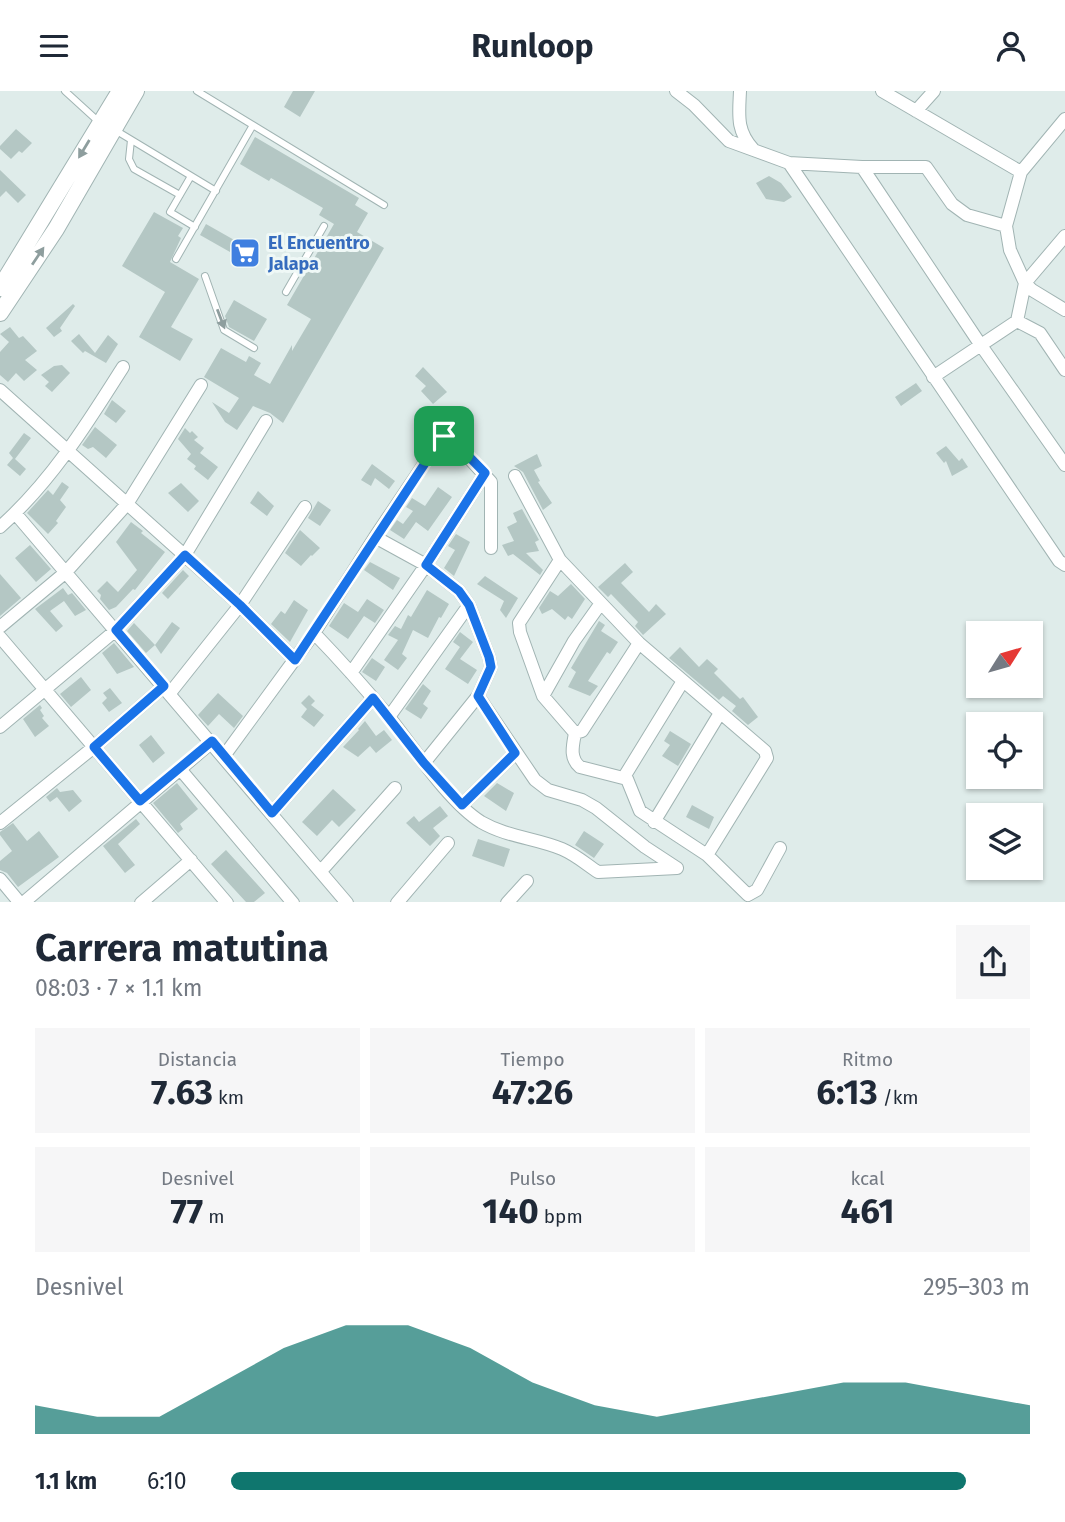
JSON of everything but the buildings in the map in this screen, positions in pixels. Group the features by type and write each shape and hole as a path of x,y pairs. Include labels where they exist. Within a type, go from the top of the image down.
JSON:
{"street":[{"path":"0,313 56,229 107,126 120,91"},
{"path":"0,288 107,126 136,91"},
{"path":"676,91 694,105 729,141 789,163 926,167 952,204 967,215 1006,226"},
{"path":"740,91 739,119 743,137 754,149"},
{"path":"882,91 1021,172"},
{"path":"916,111 934,91"},
{"path":"1065,120 1021,172 1006,226 1010,250 1025,283 1065,310"},
{"path":"789,163 1059,561 1065,565"},
{"path":"862,167 980,344 1065,465"},
{"path":"933,377 1018,318 1025,283 1065,236"},
{"path":"1018,318 1040,333 1065,370"},
{"path":"0,527 69,452 123,367"},
{"path":"0,627 66,572 127,504 201,385"},
{"path":"0,390 240,605 295,660"},
{"path":"0,727 116,630 185,555 266,421"},
{"path":"225,756 314,633 447,434 491,482 491,548"},
{"path":"352,673 485,473"},
{"path":"515,476 560,560 639,643 765,751 766,758 707,855"},
{"path":"0,823 167,689 240,605 305,507"},
{"path":"15,513 225,756 344,901"},
{"path":"376,537 426,565 459,591 469,605 489,657 491,667 478,696 424,763"},
{"path":"560,560 519,623 543,696 575,733 572,753 575,763 580,767 618,778 624,777 682,681"},
{"path":"543,696 574,641 601,603"},
{"path":"389,717 469,605"},
{"path":"314,633 352,673 424,763 480,821 518,838 562,849 598,872 677,868 645,848 596,808 582,800 548,790 535,780 478,696"},
{"path":"0,637 227,902"},
{"path":"575,733 582,731 639,643"},
{"path":"272,813 373,698"},
{"path":"654,822 720,713"},
{"path":"0,879 22,902 212,741"},
{"path":"462,805 515,753"},
{"path":"180,769 293,902"},
{"path":"624,777 640,811 707,855 748,895 757,890 780,848"},
{"path":"321,871 395,788"},
{"path":"397,902 448,843"},
{"path":"141,902 191,860"},
{"path":"507,902 527,881"}],"lane":[{"path":"65,91 107,126 216,191"},
{"path":"197,91 384,205"},
{"path":"176,259 253,125"},
{"path":"131,140 129,159 134,169 180,195"},
{"path":"191,176 170,212 195,227"},
{"path":"286,292 324,226"},
{"path":"205,276 224,330 254,348"}],"place":[{"name":"El Encuentro Jalapa","path":"245,253"}],"route":[{"path":"447,434 485,473 426,565 459,591 469,605 491,667 478,696 515,753 462,805 424,763 373,698 272,813 212,741 140,801 94,747 164,686 116,630 185,555 295,660 444,436 447,434"}]}
